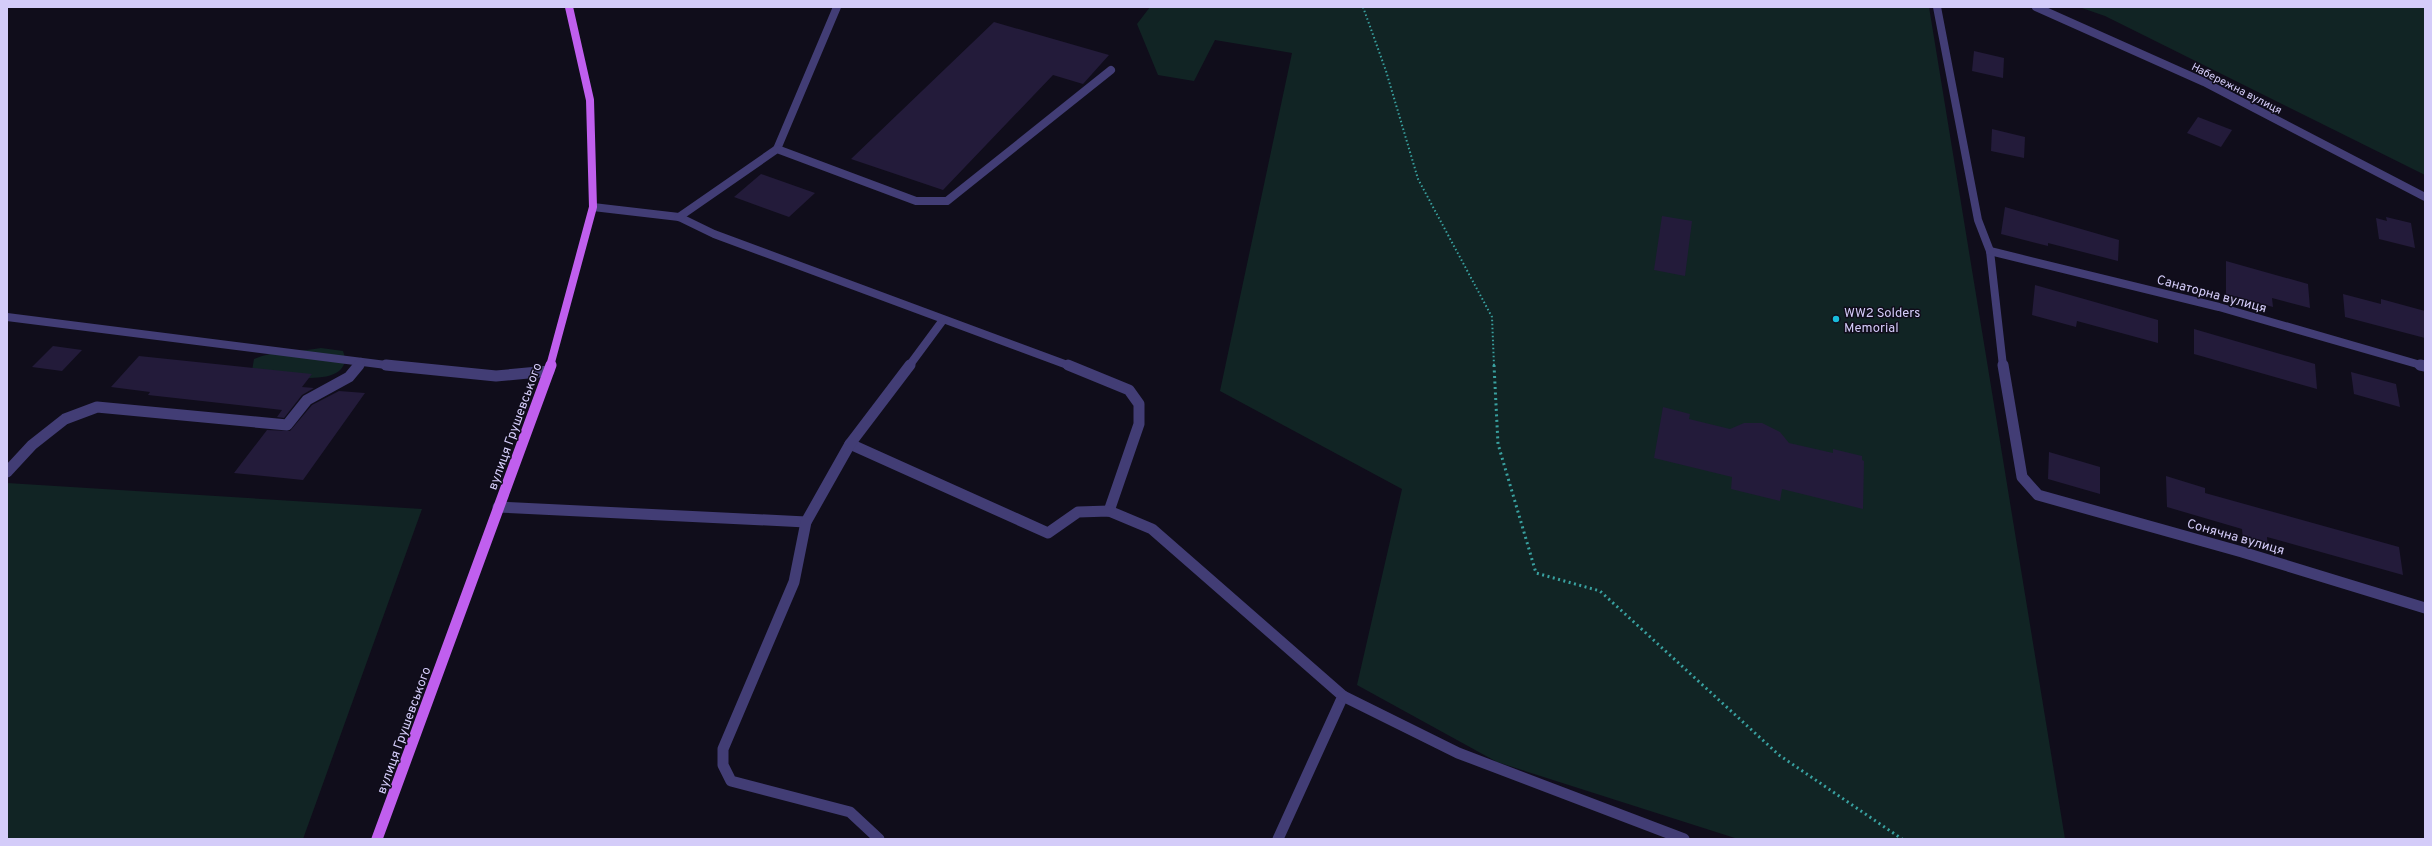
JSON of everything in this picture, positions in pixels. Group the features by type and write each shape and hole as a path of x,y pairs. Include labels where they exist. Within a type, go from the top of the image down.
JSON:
{"main road":[{"name":"вулиця Грушевського","path":"376,839 549,371 593,207 590,100 568,7"}],"street":[{"path":"679,217 777,149 837,7"},
{"path":"1937,7 1978,220 1990,251"},
{"name":"Набережна вулиця","path":"2036,7 2204,82 2247,106 2425,197"},
{"path":"777,149 916,201 947,201 1111,70"},
{"path":"593,207 679,217 714,234 943,320 1101,377 1129,390 1139,404 1139,424 1109,511"},
{"name":"Санаторна вулиця","path":"1990,251 2219,307 2425,366"},
{"name":"Сонячна вулиця","path":"1990,251 2004,376 2022,477 2038,495 2242,552 2425,608"},
{"path":"7,317 361,362 496,376 549,371"},
{"path":"879,839 850,812 731,781 723,765 723,748 794,582 806,522 850,444 943,320"},
{"path":"7,472 32,445 65,418 97,407 287,425 308,400 349,377 361,362"},
{"path":"850,444 1048,533 1078,512 1109,511 1152,529 1343,696 1458,753 1684,839"},
{"path":"498,507 806,522"},
{"path":"1278,839 1343,696"}],"path":[{"path":"1363,7 1386,71 1418,179 1492,317 1498,444 1536,573 1600,591 1779,755 1902,839"}],"green space":[{"path":"1150,7 1929,7 2065,839 1738,839 1497,762 1357,685 1402,489 1220,391 1292,53 1215,40 1194,81 1158,75 1137,24"},
{"path":"2079,7 2425,7 2425,175 2105,16"},
{"path":"321,348 343,351 346,361 340,370 331,375 309,378 252,371 254,359 262,356"},
{"path":"7,483 422,509 303,839 7,839"}],"building":[{"path":"994,22 1109,55 1083,84 1053,75 943,190 851,159"},
{"path":"1974,51 2004,58 2003,78 1972,71"},
{"path":"2198,117 2232,130 2221,147 2187,133"},
{"path":"1992,129 2025,137 2024,158 1991,151"},
{"path":"761,174 815,193 789,217 734,197"},
{"path":"2005,207 2119,240 2118,261 2048,243 2048,246 2001,234"},
{"path":"1662,216 1692,221 1685,276 1654,270"},
{"path":"2386,217 2411,223 2415,248 2379,239 2376,218 2387,221"},
{"path":"2226,261 2308,284 2310,308 2272,298 2273,307 2226,294"},
{"path":"2035,285 2158,320 2158,343 2077,321 2076,327 2032,315"},
{"path":"2343,294 2381,304 2381,299 2425,311 2425,338 2345,317"},
{"path":"2194,329 2315,364 2317,389 2194,354"},
{"path":"53,346 82,350 62,371 32,367"},
{"path":"139,356 312,374 302,387 314,388 302,395 284,418 277,417 282,410 148,395 150,392 111,387"},
{"path":"2351,372 2396,384 2400,407 2354,394"},
{"path":"339,391 365,393 303,480 234,473 267,430 290,431 312,405"},
{"path":"1663,407 1690,414 1689,419 1730,429 1744,423 1762,423 1780,432 1789,443 1833,453 1833,449 1862,456 1862,460 1864,461 1863,509 1782,489 1780,501 1731,489 1732,477 1654,458"},
{"path":"2049,452 2100,467 2100,494 2048,479"},
{"path":"2166,476 2205,488 2205,493 2399,547 2403,575 2267,537 2268,548 2243,541 2242,529 2167,507"}],"place":[{"name":"WW2 Solders Memorial","path":"1836,319"}]}
